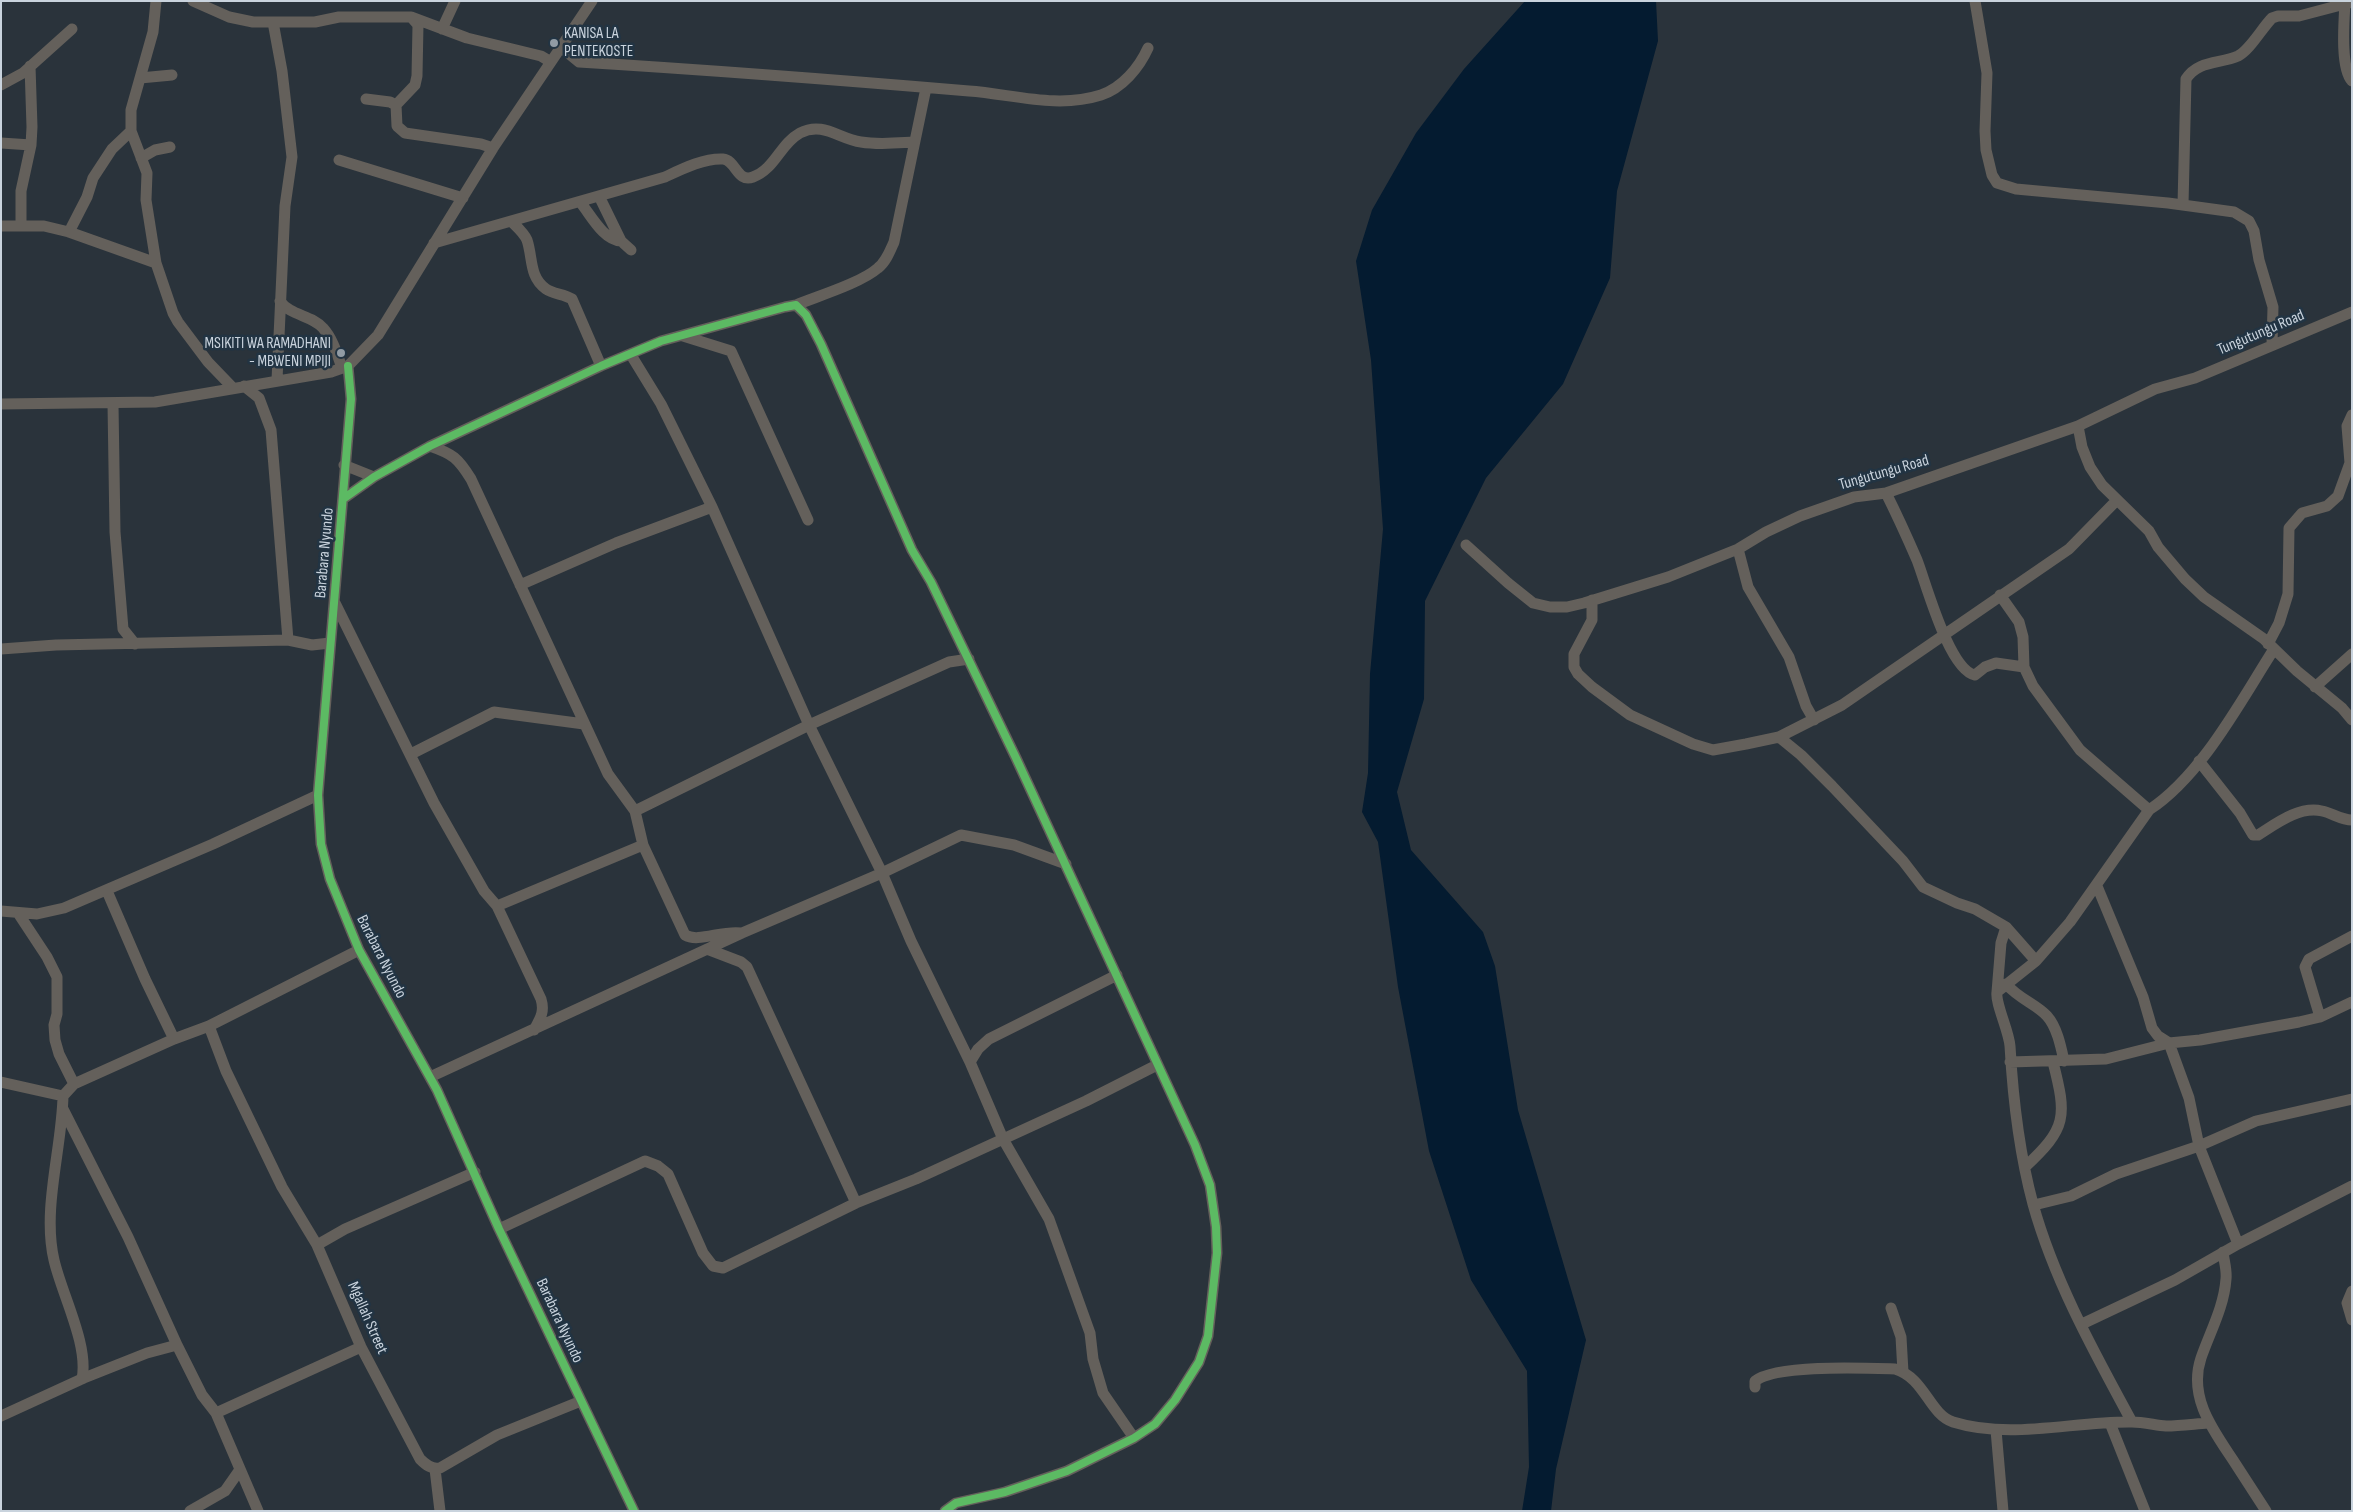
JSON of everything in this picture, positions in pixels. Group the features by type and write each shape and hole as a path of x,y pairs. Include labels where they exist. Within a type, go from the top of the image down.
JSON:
{"street":[{"path":"156,1 153,32 131,110 131,132 147,173 146,200 156,263 173,313 178,322 208,362 239,387 258,398 271,430 288,640"},
{"path":"193,1 229,17 253,22 314,22 340,17 411,17 467,38 541,56 551,62"},
{"path":"442,29 455,1"},
{"path":"1,404 155,402 345,367 378,334 493,148 592,1"},
{"path":"1975,1 1987,72 1986,150 1992,175 1997,183 2016,189 2234,212 2252,225 2273,307 2272,344"},
{"path":"2183,206 2186,79 2190,72 2202,65 2240,55 2272,18 2278,16 2299,16 2349,2 2344,30 2347,76 2352,81"},
{"path":"411,17 418,25 417,76 415,85 396,105 397,126 405,132 481,144 493,148"},
{"path":"273,22 282,71 292,157 285,206 277,380"},
{"path":"1,86 23,73 72,29"},
{"path":"562,48 579,62 760,74 970,91 1036,100 1066,101 1101,95 1116,87 1141,64 1148,48"},
{"path":"21,226 21,191 31,145 30,66"},
{"path":"140,78 172,75"},
{"path":"343,499 374,477 430,446 601,366 661,341 796,305 862,277 878,268 886,258 894,242 926,88"},
{"path":"366,99 390,102 396,105"},
{"path":"434,243 665,177 684,168 713,160 725,159 730,162 738,174 745,177 753,177 773,163 788,142 811,128 830,130 859,142 880,144 914,142"},
{"path":"69,232 87,197 93,178 112,149 131,132"},
{"path":"1,143 31,145"},
{"path":"141,158 155,150 170,147"},
{"path":"339,160 463,198"},
{"path":"599,196 621,241 631,250"},
{"path":"580,202 607,236 615,241 621,241"},
{"path":"512,222 526,239 529,261 536,278 547,290 572,299 601,366"},
{"path":"1,226 44,226 69,232 156,263"},
{"name":"Barabara Nyundo","path":"280,301 285,308 322,326 345,367 351,399 318,795 321,844 330,879 358,950 430,1077 475,1172 499,1229 634,1511"},
{"path":"796,305 806,315 821,344 912,550 931,582 1066,864 1195,1145 1210,1185 1216,1227 1217,1253 1208,1336 1199,1362 1175,1400 1155,1424 1134,1438 1067,1471 1009,1491 956,1503 945,1511"},
{"name":"Tungutungu Road","path":"1466,545 1533,603 1550,607 1567,606 1592,600 1668,577 1738,549 1766,532 1800,516 1854,497 1886,493 2078,426 2155,389 2195,378 2272,344 2352,312"},
{"path":"681,336 731,351 808,520"},
{"path":"631,355 661,404 712,507 809,725 882,873 911,941 970,1062 1003,1139 1049,1219 1090,1333 1093,1359 1103,1393 1134,1438"},
{"path":"113,404 114,532 123,629 115,645"},
{"path":"2132,1422 2082,1324 2050,1251 2034,1205 2014,1108 2010,1045 2006,1026 1996,998 2002,988 2036,961 2096,886 2149,810 2164,800 2184,781 2230,719 2271,646 2288,594 2289,528 2302,513 2327,506 2338,496 2350,463 2347,426 2352,415"},
{"path":"2078,426 2082,447 2090,467 2102,485 2149,531 2185,578 2204,597 2271,646 2316,688 2342,708 2352,720"},
{"path":"430,446 452,454 461,462 608,774 635,811 643,845 684,935 700,938 722,932 742,933"},
{"path":"344,465 374,477"},
{"path":"1886,493 1914,554 1943,634 1954,653 1971,674 1975,675 1985,667 1996,663 2024,667"},
{"path":"1592,600 1592,620 1581,638 1573,661 1578,674 1592,687 1630,715 1702,748 1713,750 1725,748 1779,737 1842,705 2000,595 2069,550 2117,500"},
{"path":"520,585 616,543 712,507"},
{"path":"1738,549 1748,587 1789,657 1806,706 1814,720"},
{"path":"2000,595 2018,622 2023,637 2024,667 2033,686 2080,750 2149,810"},
{"path":"335,603 434,803 484,891 497,906 542,1004 542,1017 534,1030"},
{"path":"123,629 135,644"},
{"path":"1,649 56,645 288,640 312,645 330,643"},
{"path":"2316,688 2352,654"},
{"path":"635,811 809,725 949,662 968,659"},
{"path":"411,754 494,712 584,724"},
{"path":"1779,737 1801,755 1832,786 1903,861 1923,887 1956,904 1975,909 2006,927 2036,961"},
{"path":"2199,761 2240,813 2253,835 2258,835 2293,815 2312,809 2345,820 2352,820"},
{"path":"1,911 18,913 50,912 106,891 318,795"},
{"path":"430,1077 706,949 882,873 961,835 1014,845 1066,864"},
{"path":"497,906 643,845"},
{"path":"2096,886 2142,997 2152,1028 2158,1036 2168,1043 2189,1098 2199,1146 2238,1244"},
{"path":"106,891 174,1039"},
{"path":"18,913 47,957 57,978 55,1040 59,1054 74,1084"},
{"path":"2002,988 2001,943 2006,927"},
{"path":"2320,1017 2305,967 2309,959 2352,936"},
{"path":"706,949 741,962 747,967 856,1203"},
{"path":"82,1379 84,1355 54,1261 51,1236 63,1096 74,1084 174,1039 209,1026 358,950"},
{"path":"970,1062 978,1049 989,1039 1117,975"},
{"path":"2002,988 2047,1016 2061,1047 2059,1061 2062,1122 2055,1136 2025,1167"},
{"path":"2010,1062 2106,1059 2168,1043 2200,1040 2272,1028 2320,1017 2352,1002"},
{"name":"Mgallah Street","path":"209,1026 226,1071 282,1187 317,1245 361,1347 420,1459 435,1470"},
{"path":"499,1229 645,1161 658,1166 668,1174 703,1253 709,1263 716,1268 732,1264 856,1203 916,1179 1086,1101 1157,1065"},
{"path":"1,1082 63,1096"},
{"path":"2034,1205 2071,1196 2116,1174 2199,1146 2256,1122 2352,1099"},
{"path":"63,1109 128,1237 177,1345 202,1394 216,1413 239,1471 258,1511"},
{"path":"317,1245 345,1229 475,1172"},
{"path":"2082,1324 2176,1280 2223,1252 2352,1186"},
{"path":"2223,1252 2226,1277 2224,1294 2198,1373 2200,1400 2208,1423 2266,1511"},
{"path":"2352,1291 2347,1303 2352,1320"},
{"path":"1891,1308 1900,1337 1903,1372"},
{"path":"1,1416 82,1379 147,1353 177,1345"},
{"path":"216,1413 361,1347"},
{"path":"1755,1387 1755,1381 1771,1373 1876,1369 1907,1373 1940,1414 1950,1421 1996,1430 2132,1422 2166,1426 2208,1423"},
{"path":"440,1511 435,1470 497,1435 581,1402"},
{"path":"2110,1423 2145,1511"},
{"path":"1996,1430 2003,1511"},
{"path":"190,1511 225,1491 239,1471"}],"water":[{"path":"1525,1 1656,1 1658,41 1617,191 1610,278 1563,384 1486,478 1425,601 1424,699 1397,792 1411,850 1483,932 1495,966 1518,1110 1586,1340 1556,1469 1551,1511 1522,1511 1529,1467 1527,1371 1471,1280 1429,1151 1398,987 1378,842 1362,812 1368,773 1370,674 1383,529 1371,360 1356,261 1372,210 1416,133 1464,69"}],"cycle path":[{"path":"343,499 374,477 430,446 601,366 661,341 796,305 806,315 821,344 912,550 931,582 1016,758 1195,1145 1210,1185 1216,1227 1217,1253 1208,1336 1199,1362 1175,1400 1155,1424 1134,1438 1067,1471 1005,1492 956,1503 945,1511"},
{"path":"348,366 351,399 318,795 321,844 330,879 359,950 437,1090 499,1229 634,1511"}],"place":[{"name":"KANISA LA PENTEKOSTE","path":"554,43"},
{"name":"MSIKITI WA RAMADHANI - MBWENI MPIJI","path":"341,353"}]}
